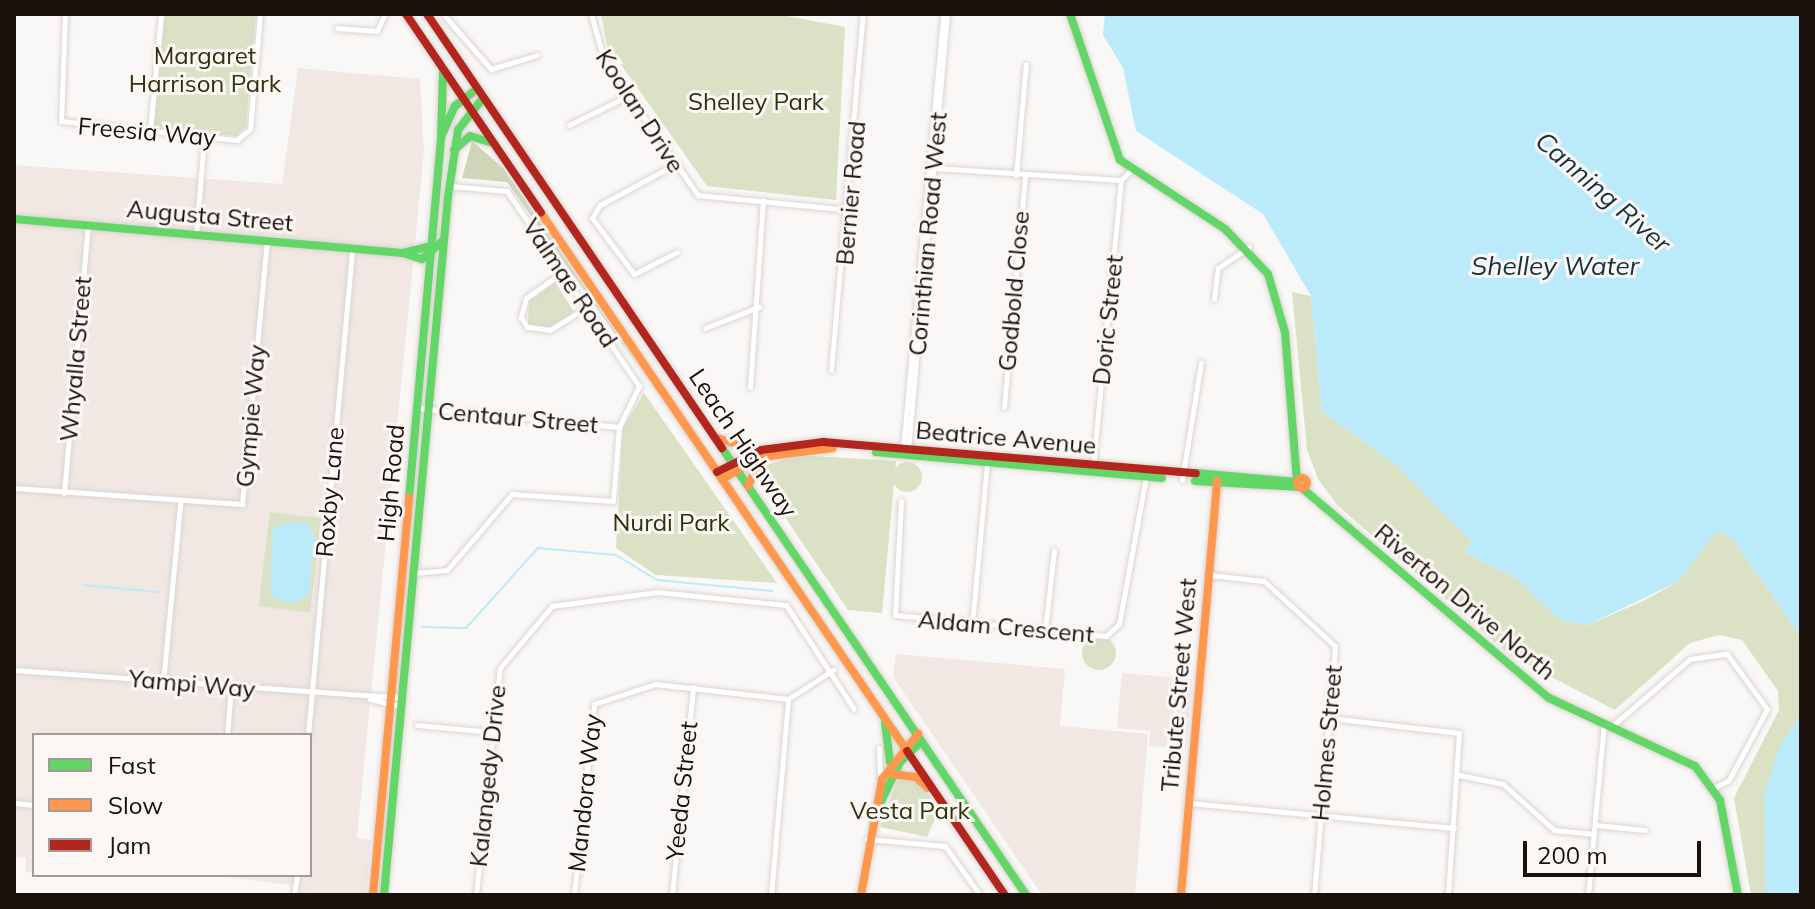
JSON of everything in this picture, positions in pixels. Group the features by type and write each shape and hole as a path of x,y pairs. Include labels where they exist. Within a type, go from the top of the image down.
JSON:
{"main road":[{"name":"Leach Highway","path":"406,14 1005,895"},
{"name":"Leach Highway","path":"427,14 1026,895"},
{"name":"Riverton Drive North","path":"1070,14 1108,136 1130,171 1249,247 1281,304 1297,468 1301,484 1311,496 1498,661 1549,698 1695,766 1716,787"},
{"path":"441,137 442,67"},
{"name":"High Road","path":"373,895 430,270 427,258 433,244 441,137 463,99 477,89"},
{"path":"469,107 483,98"},
{"name":"High Road","path":"384,895 444,238 454,150 469,107"},
{"path":"454,150 470,136 493,143"},
{"name":"Augusta Street","path":"14,219 403,253 427,258"},
{"path":"427,258 444,238"},
{"name":"Augusta Street","path":"403,253 433,244"},
{"path":"714,436 760,454 748,486"},
{"name":"Beatrice Avenue","path":"720,476 760,454 825,447 1217,481 1301,484"},
{"name":"Tribute Street West","path":"1181,895 1217,481"},
{"path":"885,719 890,762"},
{"path":"864,895 869,839 880,785 890,762 920,738"},
{"path":"869,839 892,774 906,749"},
{"path":"892,774 916,777 942,801"},
{"path":"1716,787 1738,895"}],"street":[{"name":"Freesia Way","path":"65,14 58,117 70,125 204,137 245,137 260,14"},
{"path":"150,131 161,14"},
{"path":"337,28 377,31 385,14"},
{"path":"443,14 491,69 537,55"},
{"name":"Koolan Drive","path":"591,14 596,43 674,165 698,195 850,210"},
{"name":"Bernier Road","path":"831,370 850,210 863,14"},
{"name":"Corinthian Road West","path":"905,452 945,14"},
{"path":"1016,175 1026,64"},
{"path":"569,125 628,96"},
{"path":"196,235 204,137"},
{"path":"674,165 600,205 592,218 634,274 677,252"},
{"path":"932,167 1121,180 1130,171"},
{"name":"Godbold Close","path":"1004,407 1025,175"},
{"name":"Doric Street","path":"1093,469 1121,180"},
{"name":"Valmae Road","path":"450,186 505,189 639,386 619,427"},
{"path":"750,387 759,307 763,200"},
{"name":"Whyalla Street","path":"64,493 88,225"},
{"name":"Gympie Way","path":"14,488 232,508 244,499 267,241"},
{"path":"1214,299 1218,268 1249,247"},
{"name":"Roxby Lane","path":"308,733 352,249"},
{"path":"563,272 526,298 521,317 527,327 550,330 587,307"},
{"path":"705,328 759,307"},
{"path":"1182,478 1201,363"},
{"name":"Centaur Street","path":"418,408 619,427"},
{"path":"414,573 447,570 512,494 613,501 619,427"},
{"path":"972,625 987,459"},
{"name":"Aldam Crescent","path":"901,501 895,615 972,625 1114,634 1146,474"},
{"path":"163,682 180,504"},
{"path":"1045,631 1054,551"},
{"name":"Holmes Street","path":"1209,575 1264,581 1334,643 1314,895"},
{"name":"Kalangedy Drive","path":"476,895 500,668 560,603 650,592 778,603 792,610 833,670 854,709"},
{"path":"1588,895 1608,724 1690,659 1727,654 1767,709 1729,780 1716,787"},
{"name":"Yampi Way","path":"14,670 402,702"},
{"path":"771,895 788,699 833,670"},
{"name":"Mandora Way","path":"574,895 594,704 652,684 788,699"},
{"name":"Yeeda Street","path":"672,895 693,687"},
{"path":"227,733 231,688"},
{"path":"1330,718 1459,733 1459,775 1448,895"},
{"path":"417,725 492,732"},
{"path":"879,748 880,785"},
{"path":"1459,775 1503,784 1554,830 1595,834"},
{"path":"1189,803 1454,828"},
{"path":"1596,825 1645,830"},
{"path":"869,839 945,846 980,895"}],"shaded area":[{"path":"298,68 420,79 424,151 357,838 371,840 366,895 299,895 299,886 225,877 312,877 312,733 32,733 32,873 25,872 26,858 14,857 14,165 282,184"},
{"path":"896,654 1065,669 1060,726 1148,734 1135,895 1042,895 893,677"},
{"path":"1122,673 1192,679 1186,749 1149,746 1150,731 1117,728"}],"green space":[{"name":"Margaret Harrison Park","path":"165,14 256,14 246,126 237,136 153,129"},
{"name":"Shelley Park","path":"601,14 776,14 845,27 836,200 707,186 607,45"},
{"path":"472,141 503,168 646,377 507,182 462,178"},
{"path":"555,282 574,312 548,328 528,324 529,301"},
{"path":"1292,292 1311,296 1322,411 1401,469 1471,541 1465,553 1516,578 1560,620 1588,625 1643,601 1679,581 1716,530 1733,539 1801,637 1801,715 1781,744 1765,895 1751,895 1734,798 1779,710 1778,691 1742,640 1719,635 1690,643 1615,710 1511,656 1337,505 1318,479 1307,450"},
{"name":"Nurdi Park","path":"644,393 777,583 656,575 616,548 623,428"},
{"path":"797,455 896,461 882,613 848,610 759,479 765,466"},
{"path":"907,462 913,463 921,471 921,483 913,491 907,492 901,491 893,483 892,477 893,471 901,463"},
{"path":"270,512 322,518 310,613 258,606"},
{"path":"1099,636 1111,641 1116,653 1111,665 1099,670 1087,665 1082,653 1087,641"},
{"name":"Vesta Park","path":"898,778 919,781 939,809 927,837 880,827"}],"water":[{"name":"Shelley Water","path":"1105,14 1801,14 1801,637 1733,539 1717,531 1679,581 1588,625 1560,620 1516,578 1465,553 1471,541 1401,469 1322,411 1311,296 1263,214 1136,131 1123,68 1103,35"},
{"path":"287,522 307,523 315,536 309,593 295,603 274,598 270,585 273,528"},
{"path":"1801,715 1801,895 1765,895 1764,795 1781,744"}],"waterway":[{"path":"422,627 466,628 538,548 616,555 657,580 772,591"},
{"path":"83,585 158,592"}],"traffic: fast":[{"path":"1070,14 1120,160 1225,229 1268,274 1285,332 1297,480"},
{"path":"441,137 443,72"},
{"path":"409,498 441,137 455,106 477,89"},
{"path":"384,895 448,197 458,130 483,98"},
{"path":"454,150 470,136 493,143"},
{"path":"14,219 403,253 432,246"},
{"path":"403,253 422,259 443,241"},
{"path":"722,448 1026,895"},
{"path":"876,452 1162,478"},
{"path":"1196,473 1297,482"},
{"path":"1195,481 1300,487"},
{"path":"1302,488 1549,698 1695,766 1720,800 1738,895"},
{"path":"885,722 890,762"},
{"path":"877,810 900,762 922,741"}],"traffic: slow":[{"path":"541,213 907,751"},
{"path":"717,438 759,451"},
{"path":"722,479 762,457 832,448"},
{"path":"748,486 761,458"},
{"path":"1302,478 1307,483 1302,488 1297,483 1302,478"},
{"path":"1181,895 1217,481"},
{"path":"373,895 409,498"},
{"path":"861,895 882,779 918,734"},
{"path":"892,774 916,777 928,788"}],"traffic: jam":[{"path":"406,14 541,213"},
{"path":"427,14 722,448"},
{"path":"717,472 761,450 823,442 1196,473"},
{"path":"907,751 1005,895"}],"water label":[{"name":"Canning River","path":"1603,192"}]}
